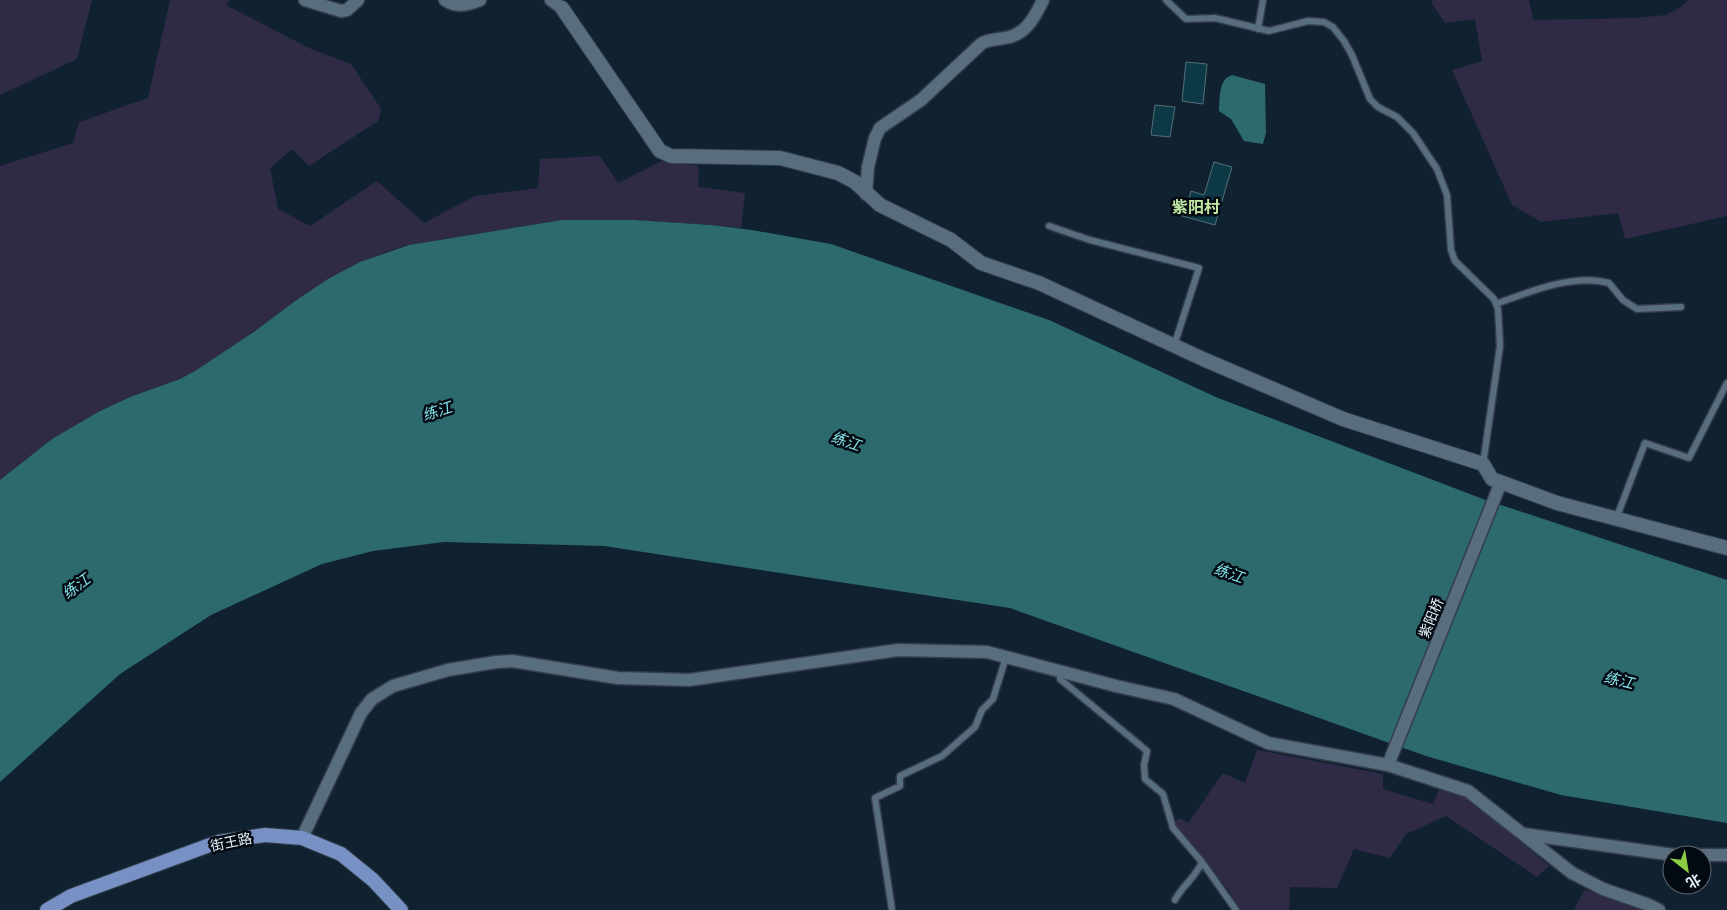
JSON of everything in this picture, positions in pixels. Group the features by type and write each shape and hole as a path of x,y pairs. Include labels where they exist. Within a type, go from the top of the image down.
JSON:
{"main road":[{"name":"街王路","path":"47,910 71,896 218,842 265,835 302,838 341,854 373,880 401,910"}],"street":[{"path":"305,0 342,11 347,10 358,0"},
{"path":"445,0 457,5 480,0"},
{"path":"866,194 868,168 875,138 880,128 921,100 981,44 1012,36 1027,28 1043,0"},
{"path":"557,4 660,151 666,154 671,156 780,158 838,173 855,182 880,205 957,243 981,263 1038,283 1174,346 1342,419 1483,464 1492,479 1557,503 1727,548"},
{"name":"紫阳桥","path":"1388,765 1501,482"},
{"path":"302,838 366,706 378,694 393,686 448,670 512,661 618,678 689,680 898,650 987,652 1174,699 1268,743 1388,765 1468,791 1556,861 1589,882 1659,910"},
{"path":"1523,834 1674,854 1727,855"}],"lane":[{"path":"1166,0 1186,20 1215,18 1269,31 1308,20 1319,20 1338,32 1352,55 1370,99 1378,107 1397,117 1413,133 1437,169 1447,195 1452,250 1455,261 1487,292 1498,309 1500,346 1483,464"},
{"path":"1258,29 1263,0"},
{"path":"1049,226 1090,240 1199,268 1174,346"},
{"path":"1496,304 1542,287 1581,280 1609,283 1623,300 1637,309 1681,306"},
{"path":"1616,518 1645,443 1689,458 1727,383"},
{"path":"892,910 875,798 900,786 900,776 942,756 975,727 982,710 993,699 1006,657"},
{"path":"1060,671 1060,679 1147,751 1144,765 1145,779 1163,794 1168,804 1173,828 1202,862 1236,910"},
{"path":"1175,900 1180,890 1198,871 1202,862"}],"shaded area":[{"path":"0,0 92,0 77,59 0,95"},
{"path":"170,0 229,0 226,5 309,48 351,64 381,109 378,121 309,166 292,149 270,168 278,209 310,226 377,181 424,223 475,196 538,188 540,159 600,156 618,183 664,160 699,166 698,187 745,193 741,228 635,220 562,220 409,245 386,252 328,280 195,371 180,379 130,397 98,412 52,439 0,480 0,166 73,143 79,122 148,98"},
{"path":"1433,0 1529,0 1533,20 1634,18 1666,15 1689,0 1727,0 1727,216 1625,239 1618,213 1541,222 1512,205 1452,70 1482,61 1475,19 1445,23 1431,2"},
{"path":"1257,750 1383,774 1383,789 1433,804 1440,788 1468,798 1549,866 1537,877 1446,816 1406,834 1390,858 1354,849 1337,888 1290,887 1289,910 1240,910 1228,889 1181,834 1175,822 1179,818 1188,823 1223,773 1245,783"},
{"path":"1584,890 1620,900 1644,910 1574,910"}],"water":[{"path":"1232,75 1265,84 1266,133 1263,144 1244,141 1231,119 1219,111 1222,85 1227,77"},
{"name":"练江","path":"562,220 635,220 711,225 831,244 1049,320 1218,398 1483,499 1727,580 1727,823 1561,795 1426,756 1010,608 604,546 444,542 373,551 322,564 211,615 120,674 0,782 0,480 52,439 98,412 130,397 180,379 195,371 328,279 360,262 409,245"}],"building":[{"path":"1186,62 1207,64 1203,104 1182,101"},
{"path":"1155,105 1175,107 1170,137 1151,135"},
{"path":"1214,162 1232,167 1215,225 1179,215 1183,201 1188,202 1191,191 1204,195"}],"district":[{"name":"紫阳村","path":"1196,207"}]}
